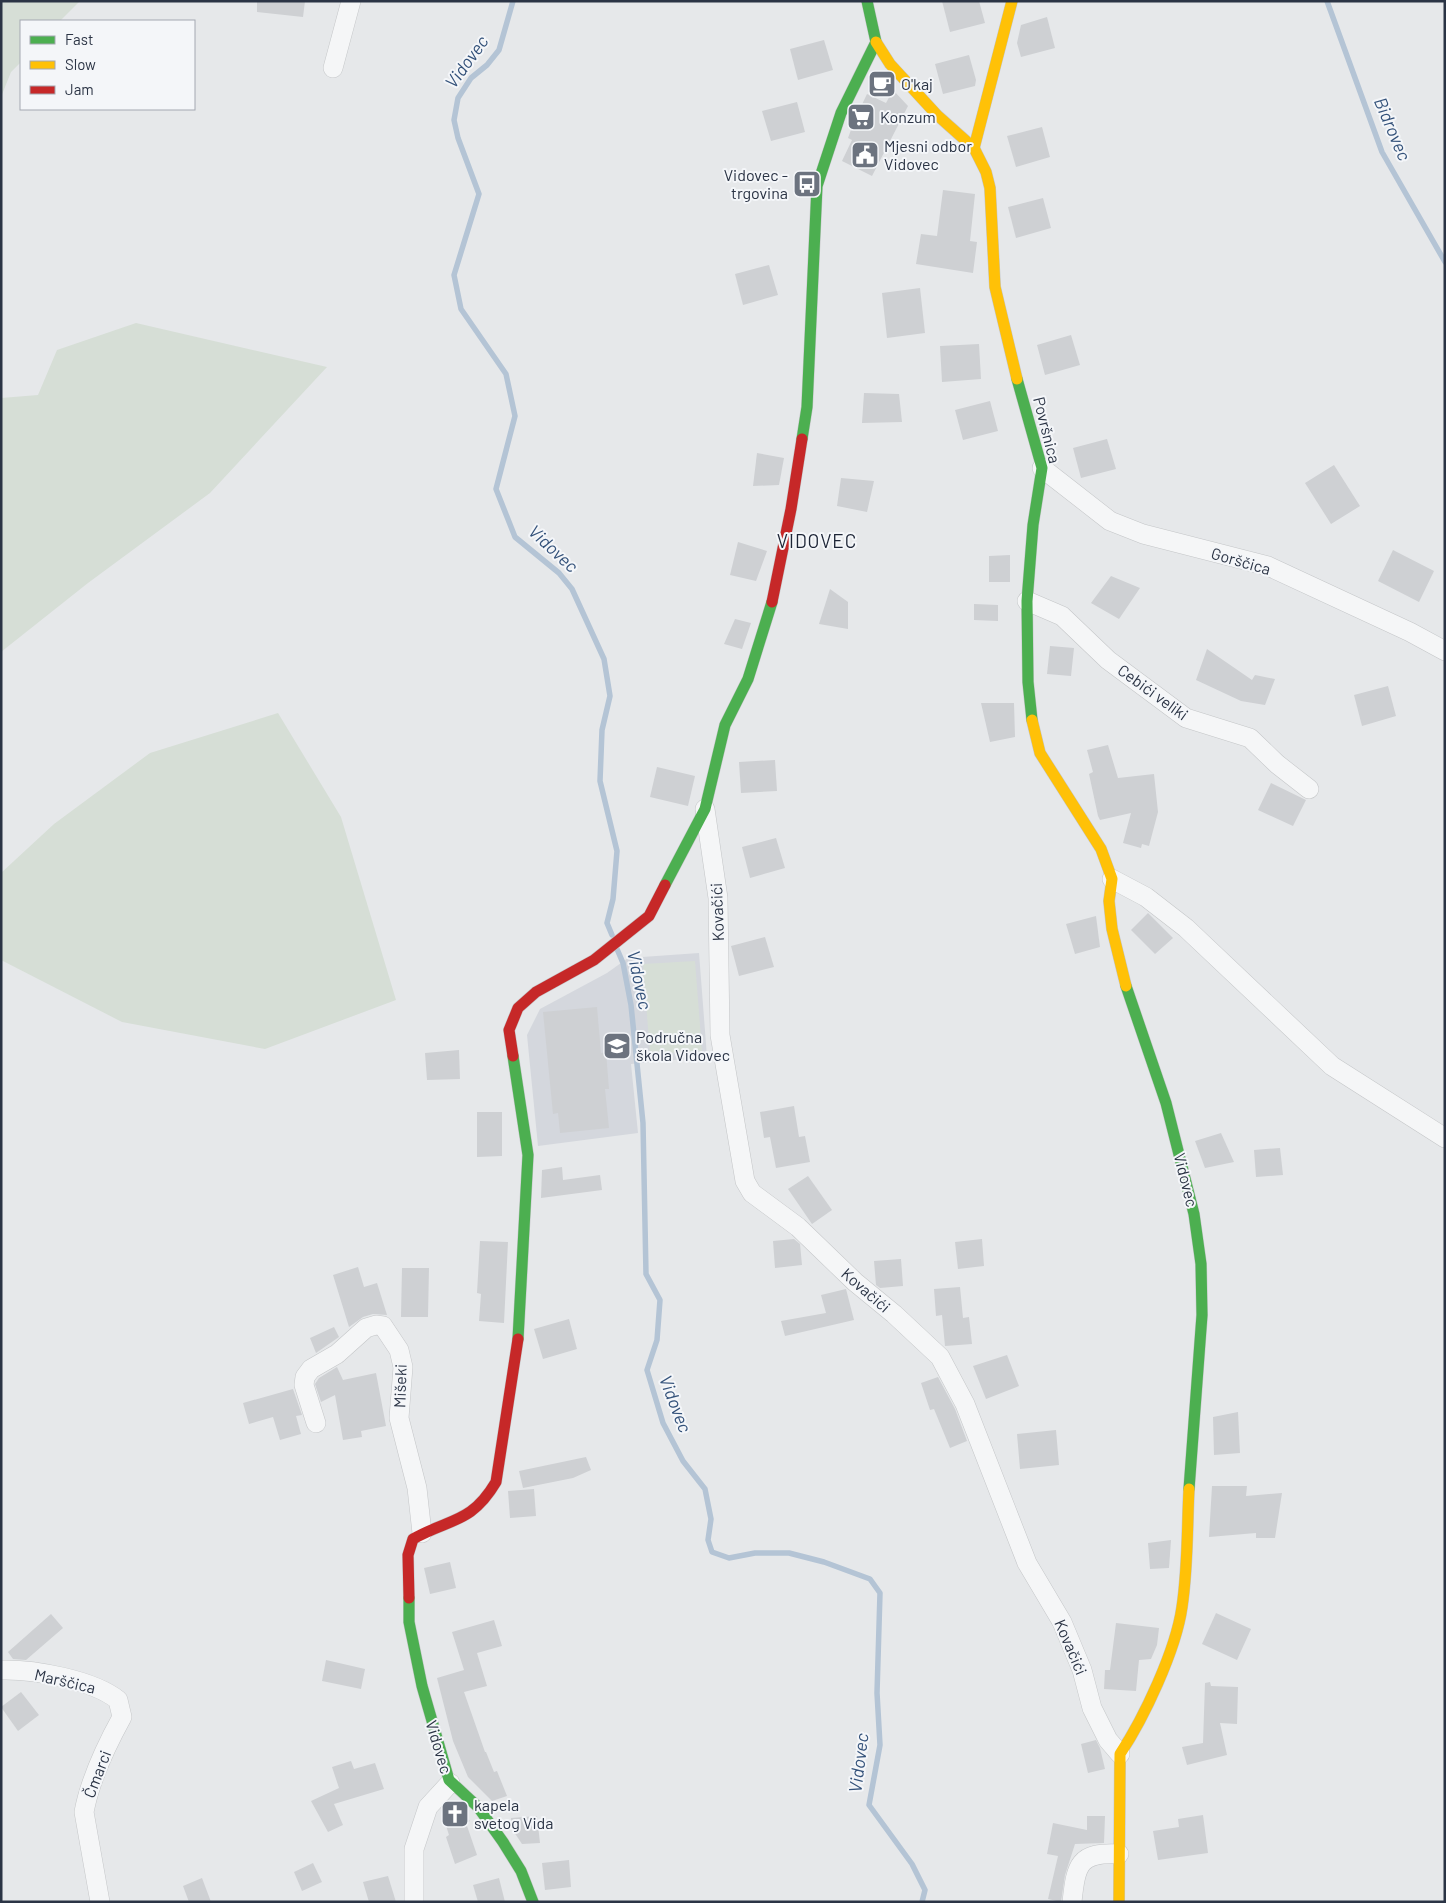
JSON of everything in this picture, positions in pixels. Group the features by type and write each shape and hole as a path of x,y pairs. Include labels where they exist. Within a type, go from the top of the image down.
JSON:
{"street":[{"path":"333,68 351,1"},
{"path":"422,1533 468,1516 486,1499 496,1482 518,1352 528,1155 509,1030 518,1008 536,992 609,949 649,916 704,809 725,725 748,679 769,618 792,509 807,407 817,186 841,113 876,42 867,1"},
{"path":"974,148 1012,1"},
{"name":"Površnica","path":"876,42 890,64 937,115 974,148 986,172 990,188 995,287 1020,390 1042,468 1033,525 1027,601 1028,682 1032,730 1040,753 1102,849 1112,879"},
{"name":"Gorščica","path":"1042,468 1110,521 1143,534 1268,566 1410,632 1445,651"},
{"name":"Cebići veliki","path":"1027,601 1062,616 1108,660 1186,718 1250,738 1277,764 1308,789"},
{"name":"Kovačići","path":"704,809 718,898 720,1035 745,1181 752,1192 798,1227 855,1282 894,1314 940,1357 965,1404 1026,1563 1062,1622 1082,1670 1092,1708 1108,1740 1120,1754"},
{"path":"1112,879 1146,897 1186,928 1332,1066 1445,1138"},
{"name":"Vidovec","path":"1112,879 1109,901 1112,929 1120,968 1166,1103 1194,1214 1201,1264 1202,1315 1192,1422 1182,1607 1174,1642 1162,1671 1130,1739 1120,1754"},
{"name":"Mišeki","path":"316,1423 304,1384 305,1378 311,1369 337,1354 366,1328 376,1325 383,1326 399,1350 403,1366 399,1418 417,1488 422,1533"},
{"name":"Vidovec","path":"422,1533 413,1539 408,1555 409,1622 422,1686 450,1783 463,1791 478,1807 498,1835 521,1871 533,1902"},
{"name":"Marščica","path":"1,1670 43,1674 98,1687 118,1700 121,1708"},
{"name":"Čmarci","path":"100,1902 84,1812 86,1800 107,1746 122,1717 121,1708"},
{"path":"1119,1902 1120,1754"},
{"path":"414,1902 414,1849 428,1807 450,1783"},
{"path":"1072,1902 1078,1868 1088,1856 1099,1853 1119,1854"}],"shaded area":[{"path":"1,1 80,1 61,20 20,20 20,63 11,72 1,97"},
{"path":"136,323 327,367 210,493 88,583 1,652 1,398 38,395 57,350"},
{"path":"278,713 341,817 396,1000 265,1049 122,1022 1,960 1,873 54,824 150,753"},
{"name":"Područna škola Vidovec","path":"699,953 707,1057 631,1064 638,1133 538,1146 527,1035 540,1009 607,973 628,958"},
{"path":"695,961 702,1051 650,1054 643,964"}],"building":[{"path":"257,1 305,1 303,17 257,12"},
{"path":"942,1 979,1 985,23 950,32"},
{"path":"1047,17 1055,48 1021,57 1017,43 1021,25"},
{"path":"824,40 833,70 798,80 790,49"},
{"path":"969,55 976,80 975,86 943,94 935,64"},
{"path":"893,90 908,106 872,176 842,161 852,140 848,138 855,119 867,94 886,103"},
{"path":"797,102 805,132 771,141 762,111"},
{"path":"1042,127 1050,157 1016,167 1007,136"},
{"path":"943,190 975,194 970,241 977,242 973,273 916,264 921,234 937,236"},
{"path":"1043,198 1051,228 1016,238 1008,207"},
{"path":"769,265 778,295 743,305 735,274"},
{"path":"920,288 925,333 887,338 882,293"},
{"path":"1071,335 1080,365 1045,375 1037,345"},
{"path":"979,344 981,379 942,382 940,346"},
{"path":"864,393 899,394 902,422 862,423"},
{"path":"990,401 998,431 963,440 955,410"},
{"path":"1107,439 1116,469 1081,478 1073,448"},
{"path":"757,453 784,458 779,485 753,486"},
{"path":"1334,465 1360,506 1331,524 1305,483"},
{"path":"841,478 874,481 867,512 837,506"},
{"path":"738,542 767,551 756,581 730,575"},
{"path":"1393,550 1434,571 1419,602 1378,581"},
{"path":"1010,555 1010,582 989,582 989,556"},
{"path":"1111,576 1140,588 1119,619 1091,603"},
{"path":"830,589 848,602 848,629 819,624"},
{"path":"974,604 998,605 998,621 974,620"},
{"path":"735,619 751,623 742,649 724,644"},
{"path":"1050,646 1074,648 1071,676 1047,674"},
{"path":"1207,649 1252,680 1255,675 1275,679 1265,705 1241,701 1196,680"},
{"path":"1388,686 1396,716 1362,726 1354,695"},
{"path":"981,703 1014,703 1015,737 990,742"},
{"path":"1108,745 1118,778 1154,774 1158,812 1149,846 1142,844 1141,848 1123,843 1131,813 1100,820 1098,816 1089,774 1093,772 1087,750"},
{"path":"775,760 777,791 741,793 739,762"},
{"path":"657,767 695,776 688,806 650,797"},
{"path":"1271,783 1306,800 1293,826 1258,810"},
{"path":"776,838 785,868 750,878 742,847"},
{"path":"1148,913 1173,938 1155,954 1131,930"},
{"path":"1096,916 1100,947 1075,954 1066,924"},
{"path":"765,937 774,967 739,976 731,946"},
{"path":"597,1007 601,1053 606,1052 609,1089 605,1089 609,1128 560,1133 558,1113 553,1114 543,1012"},
{"path":"459,1050 460,1079 427,1080 425,1053"},
{"path":"794,1106 799,1137 805,1136 810,1162 776,1168 770,1137 764,1138 760,1112"},
{"path":"477,1112 502,1112 502,1156 477,1157"},
{"path":"1221,1133 1234,1162 1205,1168 1195,1141"},
{"path":"1280,1148 1283,1175 1256,1177 1254,1150"},
{"path":"562,1167 563,1180 600,1175 602,1190 541,1198 542,1170"},
{"path":"808,1176 832,1210 812,1224 788,1189"},
{"path":"794,1239 800,1244 802,1265 775,1268 773,1241"},
{"path":"982,1239 984,1266 958,1269 955,1242"},
{"path":"480,1241 508,1242 504,1323 479,1321 481,1294 477,1293"},
{"path":"901,1259 903,1286 880,1288 876,1285 874,1261"},
{"path":"358,1267 364,1287 377,1283 387,1315 373,1314 363,1317 349,1327 333,1275"},
{"path":"402,1268 429,1268 428,1317 401,1317"},
{"path":"960,1287 963,1318 969,1317 972,1344 945,1346 942,1315 936,1316 934,1289"},
{"path":"846,1289 854,1320 785,1336 781,1321 826,1313 821,1295"},
{"path":"569,1319 577,1349 543,1359 534,1329"},
{"path":"334,1327 339,1337 316,1353 310,1338"},
{"path":"1007,1355 1019,1386 986,1399 973,1366"},
{"path":"337,1367 343,1380 376,1373 386,1426 361,1431 362,1437 343,1440 335,1395 321,1402 315,1384 319,1378"},
{"path":"938,1377 955,1409 967,1441 950,1448 934,1409 930,1410 921,1383"},
{"path":"293,1389 302,1415 296,1416 301,1434 280,1440 273,1417 249,1424 243,1403"},
{"path":"1238,1412 1240,1453 1214,1455 1213,1417"},
{"path":"1056,1430 1059,1465 1020,1469 1017,1434"},
{"path":"586,1457 591,1470 573,1478 523,1488 519,1471"},
{"path":"1212,1486 1247,1486 1246,1496 1282,1493 1275,1538 1256,1538 1256,1533 1209,1537"},
{"path":"534,1489 536,1516 510,1518 508,1491"},
{"path":"1171,1540 1169,1568 1150,1569 1148,1543"},
{"path":"450,1562 456,1588 430,1594 424,1568"},
{"path":"1216,1613 1251,1629 1237,1660 1202,1644"},
{"path":"51,1614 63,1628 26,1660 13,1659 8,1652"},
{"path":"494,1620 502,1646 477,1653 487,1686 464,1692 485,1752 494,1772 497,1771 507,1796 492,1801 468,1777 453,1741 437,1678 464,1670 452,1632"},
{"path":"1116,1623 1159,1628 1157,1645 1151,1659 1139,1660 1136,1691 1104,1689 1105,1670 1110,1670"},
{"path":"326,1660 365,1669 361,1689 322,1681"},
{"path":"1210,1682 1211,1686 1238,1687 1237,1724 1220,1723 1227,1755 1187,1765 1182,1747 1203,1743 1205,1683"},
{"path":"21,1692 39,1715 18,1731 1,1707"},
{"path":"1096,1740 1105,1769 1088,1773 1081,1744"},
{"path":"351,1761 354,1769 375,1763 384,1789 334,1804 343,1825 328,1832 311,1801 339,1788 332,1767"},
{"path":"451,1802 470,1821 466,1823 477,1855 455,1864 446,1837 449,1835 441,1810"},
{"path":"1203,1815 1208,1853 1158,1860 1153,1831 1179,1827 1178,1819"},
{"path":"537,1816 540,1843 522,1844 512,1829 511,1818"},
{"path":"1087,1816 1105,1816 1104,1843 1075,1844 1065,1875 1061,1902 1048,1899 1058,1856 1047,1854 1053,1823 1087,1830"},
{"path":"569,1860 571,1887 545,1890 542,1863"},
{"path":"313,1863 322,1882 302,1891 294,1872"},
{"path":"388,1876 396,1902 369,1902 363,1882"},
{"path":"202,1878 211,1902 189,1902 183,1886"},
{"path":"499,1878 505,1902 478,1902 473,1885"}],"waterway":[{"name":"Vidovec","path":"513,1 499,50 487,65 471,78 458,98 454,120 458,138 479,194 454,275 461,309 506,374 515,416 496,489 515,537 559,573 572,589 604,659 610,696 602,730 600,781 617,851 613,899 607,923 612,935"},
{"name":"Bidrovec","path":"1327,1 1382,152 1445,262"},
{"name":"Vidovec","path":"617,949 623,963 631,1005 643,1123 646,1274 660,1300 657,1340 647,1370 663,1423 683,1461 705,1489 711,1519 708,1540 712,1552 729,1558 755,1553 789,1553 824,1562 870,1579 880,1593 877,1693 880,1745 869,1805 912,1864 925,1890 922,1902"}],"traffic: fast":[{"path":"802,439 807,407 817,186 841,113 876,42 867,1"},
{"path":"1017,379 1042,468 1033,525 1027,601 1028,682 1032,720"},
{"path":"665,885 705,809 725,725 748,679 772,602"},
{"path":"1126,986 1166,1103 1194,1214 1201,1264 1202,1315 1189,1489"},
{"path":"513,1056 528,1155 518,1339"},
{"path":"409,1598 409,1622 422,1686 449,1780 478,1807 503,1842 521,1871 533,1902"}],"traffic: slow":[{"path":"974,148 1012,1"},
{"path":"876,42 890,64 937,115 974,148 986,172 990,188 995,287 1017,379"},
{"path":"1032,720 1040,753 1101,849 1112,879 1109,901 1112,929 1126,986"},
{"path":"1119,1902 1120,1754 1149,1703 1166,1663 1179,1624 1185,1578 1189,1489"}],"traffic: jam":[{"path":"772,602 791,509 802,439"},
{"path":"513,1056 509,1030 518,1008 536,992 594,960 649,916 665,885"},
{"path":"409,1598 408,1555 413,1539 469,1513 487,1496 496,1482 518,1339"}],"place":[{"name":"O'kaj","path":"882,84"},
{"name":"Konzum","path":"861,117"},
{"name":"Mjesni odbor Vidovec","path":"865,155"},
{"name":"Vidovec - trgovina","path":"807,184"},
{"name":"Područna škola Vidovec","path":"617,1046"},
{"name":"kapela svetog Vida","path":"455,1814"}],"district":[{"name":"VIDOVEC","path":"817,541"}]}
